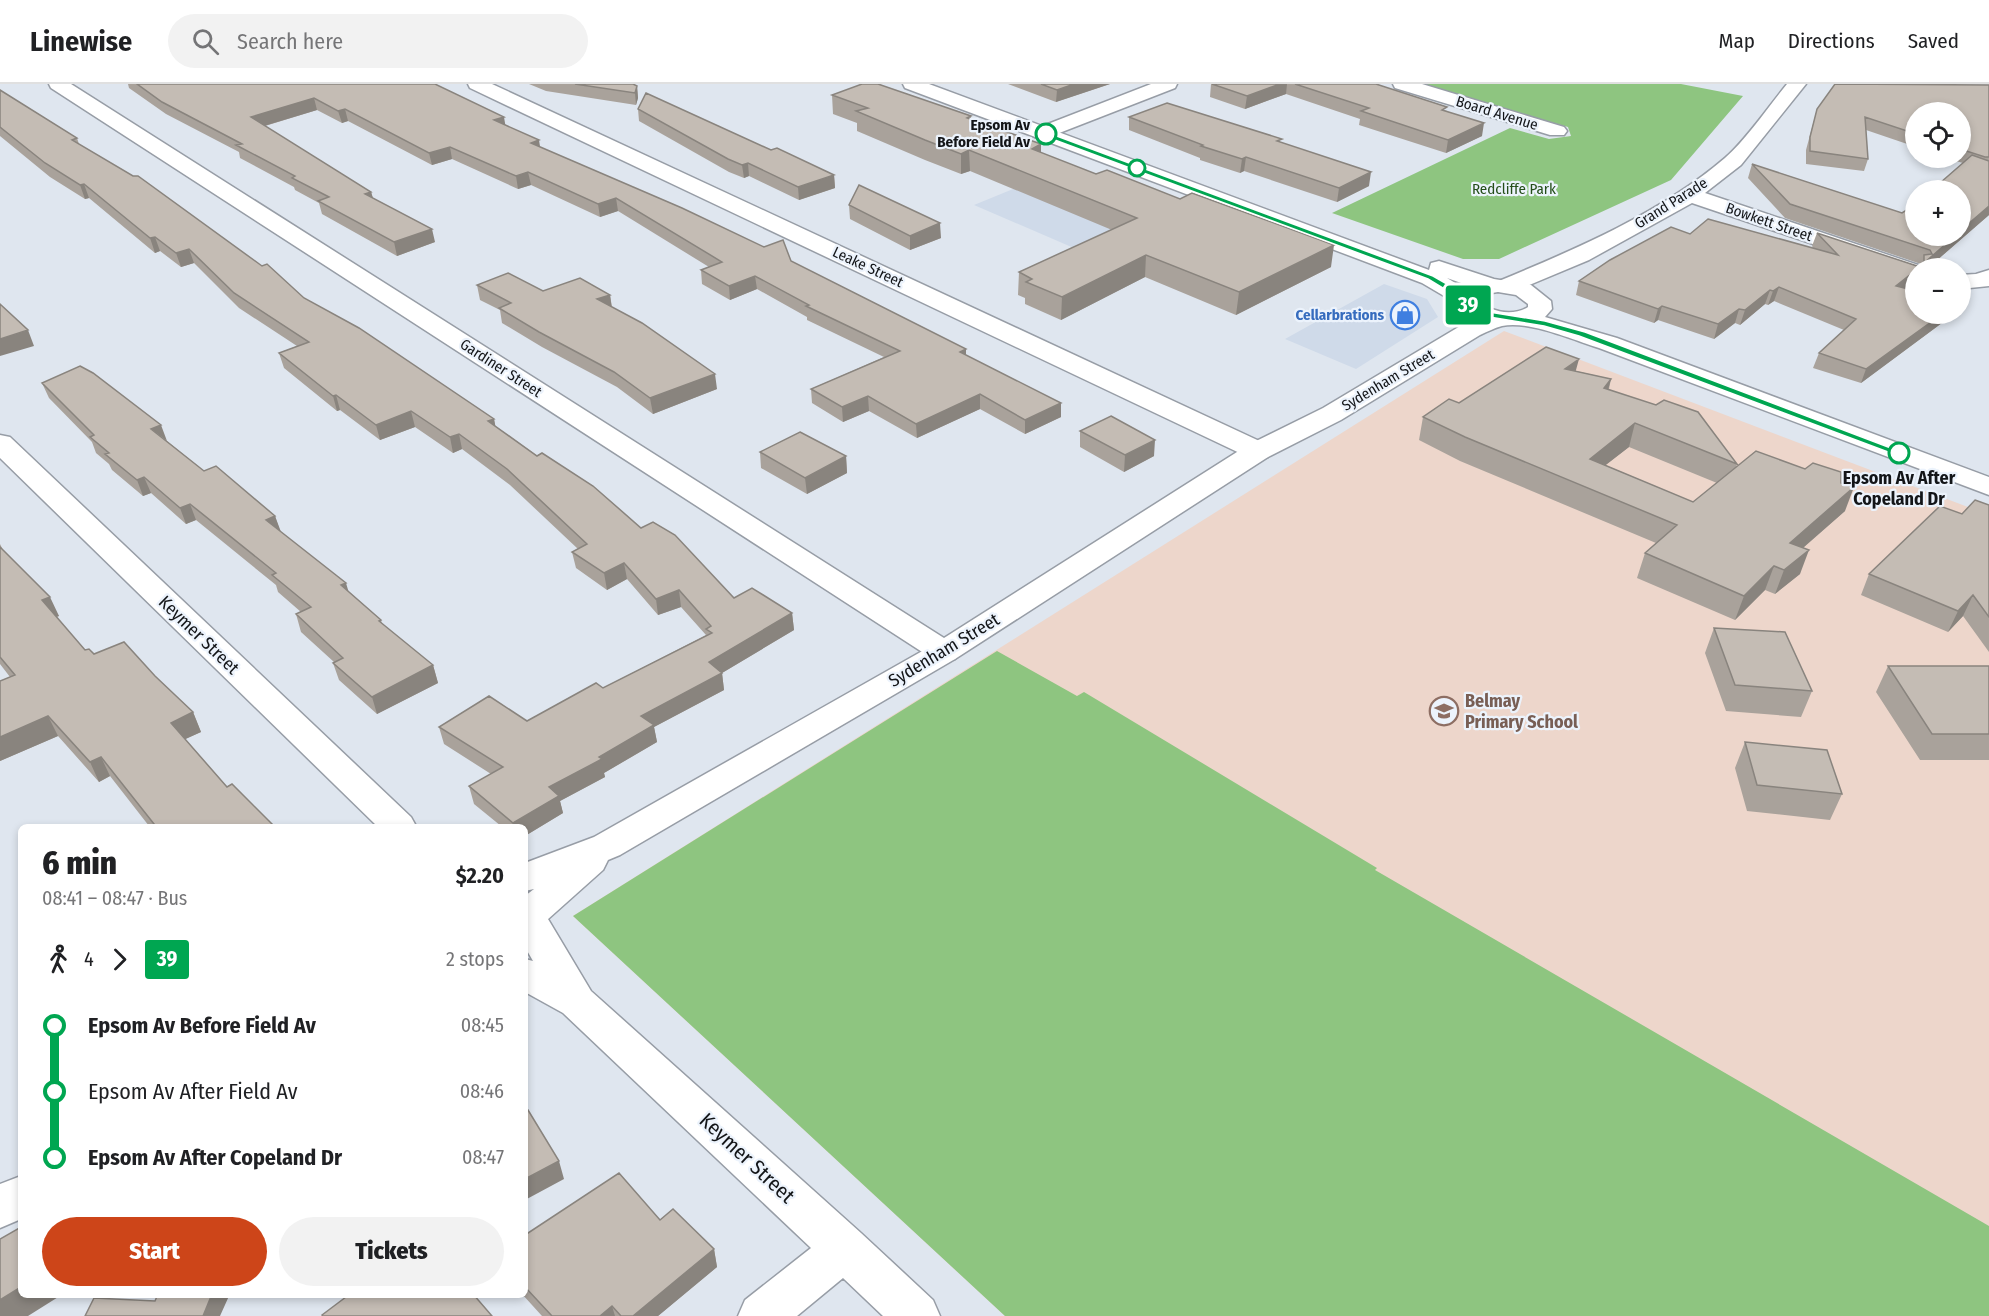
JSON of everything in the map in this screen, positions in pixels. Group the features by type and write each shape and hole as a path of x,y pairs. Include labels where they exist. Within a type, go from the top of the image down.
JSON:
{"street":[{"name":"Gardiner Street","path":"58,84 944,652"},
{"name":"Leake Street","path":"477,84 1266,446"},
{"path":"912,84 1498,285 1530,293 1540,303 1989,472"},
{"path":"936,84 1048,130 1430,278 1466,301 1480,313 1545,324 1600,340 1989,487"},
{"path":"1048,130 1168,84"},
{"name":"Board Avenue","path":"1402,84 1557,131"},
{"name":"Grand Parade","path":"1466,301 1472,289 1498,285 1581,255 1690,195 1734,161 1797,84"},
{"name":"Bowkett Street","path":"1690,195 1905,268"},
{"name":"Grand Parade","path":"1540,303 1546,284 1581,255"},
{"path":"1971,281 1989,277"},
{"name":"Sydenham Street","path":"528,907 607,846 944,652 1266,446 1316,407 1441,333 1466,301"},
{"name":"Sydenham Street","path":"1266,446 1332,414 1471,330 1509,318 1536,313 1540,303"},
{"name":"Keymer Street","path":"0,443 397,824"},
{"name":"Keymer Street","path":"528,907 577,1002"},
{"name":"Keymer Street","path":"528,976 577,1002 916,1316"},
{"path":"0,1208 18,1197"},
{"path":"762,1316 844,1248"}],"shaded area":[{"path":"1069,166 1190,214 1097,258 974,205"},
{"path":"1384,284 1427,299 1438,317 1356,369 1285,339"},
{"name":"Belmay Primary School","path":"1504,331 1989,515 1989,1316 1005,1316 573,916"}],"green space":[{"name":"Redcliffe Park","path":"1417,84 1681,84 1743,96 1671,180 1499,259 1463,259 1332,213 1510,128 1549,139 1571,136 1568,127"},
{"path":"997,651 1077,696 1084,692 1377,868 1375,870 1989,1226 1989,1316 1005,1316 573,916"}],"building":[{"path":"137,84 435,84 504,117 494,120 539,140 531,143 682,208 764,247 783,240 791,261 966,349 960,352 1061,403 1025,420 980,394 916,424 868,396 842,407 811,389 900,351 806,306 809,305 755,276 729,286 701,270 722,262 616,198 598,204 528,172 516,176 450,147 429,153 345,109 338,111 314,98 251,117 371,192 365,194 432,229 394,242 318,201 329,197 236,145 242,144 162,102"},
{"path":"575,84 633,84 637,86 635,93"},
{"path":"862,84 878,84 971,116 967,118 1041,144 1032,149 1096,174 1107,170 1180,199 1192,193 1334,245 1239,292 1146,255 1062,297 1026,282 1032,279 1019,272 1137,218 969,150 961,154 925,140 856,111 868,108 832,95"},
{"path":"1041,84 1074,84 1057,90"},
{"path":"1212,84 1280,84 1247,96"},
{"path":"1295,84 1376,84 1447,107 1442,110 1484,123 1448,140 1361,111 1369,108"},
{"path":"1835,84 1989,85 1989,157 1971,153 1971,102 1905,102 1905,130 1865,117 1868,159 1810,151 1810,137 1817,109"},
{"path":"0,90 77,138 72,140 133,176 138,176 262,266 267,264 304,298 359,328 494,419 488,421 537,456 542,453 593,486 641,528 653,522 675,535 734,598 752,588 792,613 709,662 722,673 641,716 654,725 599,757 602,759 549,787 559,796 513,823 469,786 503,767 439,727 489,696 527,721 596,683 603,688 712,633 706,629 711,626 679,590 656,599 624,563 604,573 572,552 587,544 507,469 459,434 450,437 411,411 376,425 336,395 333,396 279,353 309,342 234,293 189,249 176,253 155,237 150,238 84,184 80,185 45,163 0,127"},
{"path":"646,93 771,150 777,148 834,175 798,187 748,163 742,165 728,159 638,109"},
{"path":"1167,103 1282,139 1277,141 1371,172 1339,188 1246,157 1242,159 1201,146 1203,145 1129,117"},
{"path":"1971,156 1989,161 1989,206 1971,222 1971,180 1943,180 1957,168 1971,168"},
{"path":"1752,164 1902,213 1905,211 1905,242 1790,204"},
{"path":"859,185 940,223 910,236 849,205"},
{"path":"1708,219 1838,255 1817,233 1905,262 1905,279 1896,286 1905,288 1905,324 1928,324 1866,369 1819,353 1856,319 1779,287 1773,291 1770,290 1745,310 1739,309 1718,324 1662,306 1658,309 1579,281 1610,260 1671,227 1690,234"},
{"path":"1918,246 1944,246 1930,258 1924,258 1924,255 1932,254 1930,250"},
{"path":"508,273 543,291 580,278 610,295 597,299 642,323 715,374 650,398 614,372 499,308 511,303 477,285"},
{"path":"0,304 28,330 0,339"},
{"path":"1546,347 1579,359 1565,369 1611,379 1604,388 1656,405 1664,400 1698,412 1737,464 1635,423 1590,459 1693,502 1756,451 1805,469 1813,463 1841,472 1841,483 1854,487 1790,543 1809,550 1784,570 1774,566 1744,596 1645,553 1677,525 1465,437 1423,417 1449,399 1459,403"},
{"path":"80,366 93,373 161,425 151,429 204,471 216,466 275,516 266,520 346,583 341,585 381,620 379,621 433,665 372,697 333,663 343,658 296,614 311,607 272,575 276,573 190,504 180,508 144,477 137,480 105,454 109,453 90,437 94,435 42,383"},
{"path":"1111,416 1155,440 1125,455 1080,431"},
{"path":"800,432 846,456 805,478 760,452"},
{"path":"1975,500 1989,505 1989,617 1973,595 1958,611 1869,574 1940,506 1962,514"},
{"path":"0,547 50,597 42,600 85,650 89,649 94,654 124,642 193,712 171,723 227,787 232,784 272,824 154,824 101,757 90,762 48,716 0,737 0,681 15,675 0,657"},
{"path":"1714,628 1785,632 1812,691 1735,685"},
{"path":"1888,666 1989,666 1989,734 1932,734"},
{"path":"1745,742 1827,750 1842,794 1757,785"},
{"path":"528,1110 559,1161 528,1177"},
{"path":"619,1173 660,1220 673,1209 714,1249 633,1316 621,1316 612,1306 600,1316 552,1316 528,1290 528,1233"},
{"path":"18,1229 18,1289 0,1300 0,1239"},
{"path":"94,1298 155,1301 156,1298 210,1298 203,1316 85,1316"},
{"path":"345,1298 476,1298 492,1316 323,1316"}],"bus line":[{"name":"39","path":"1046,134 1430,278 1446,285 1465,298 1467,303 1480,313 1545,324 1582,334 1899,453"}],"place":[{"name":"Epsom Av Before Field Av","path":"1046,134"},
{"name":"Cellarbrations","path":"1405,315"},
{"name":"Epsom Av After Copeland Dr","path":"1899,453"},
{"name":"Belmay Primary School","path":"1444,711"}]}
